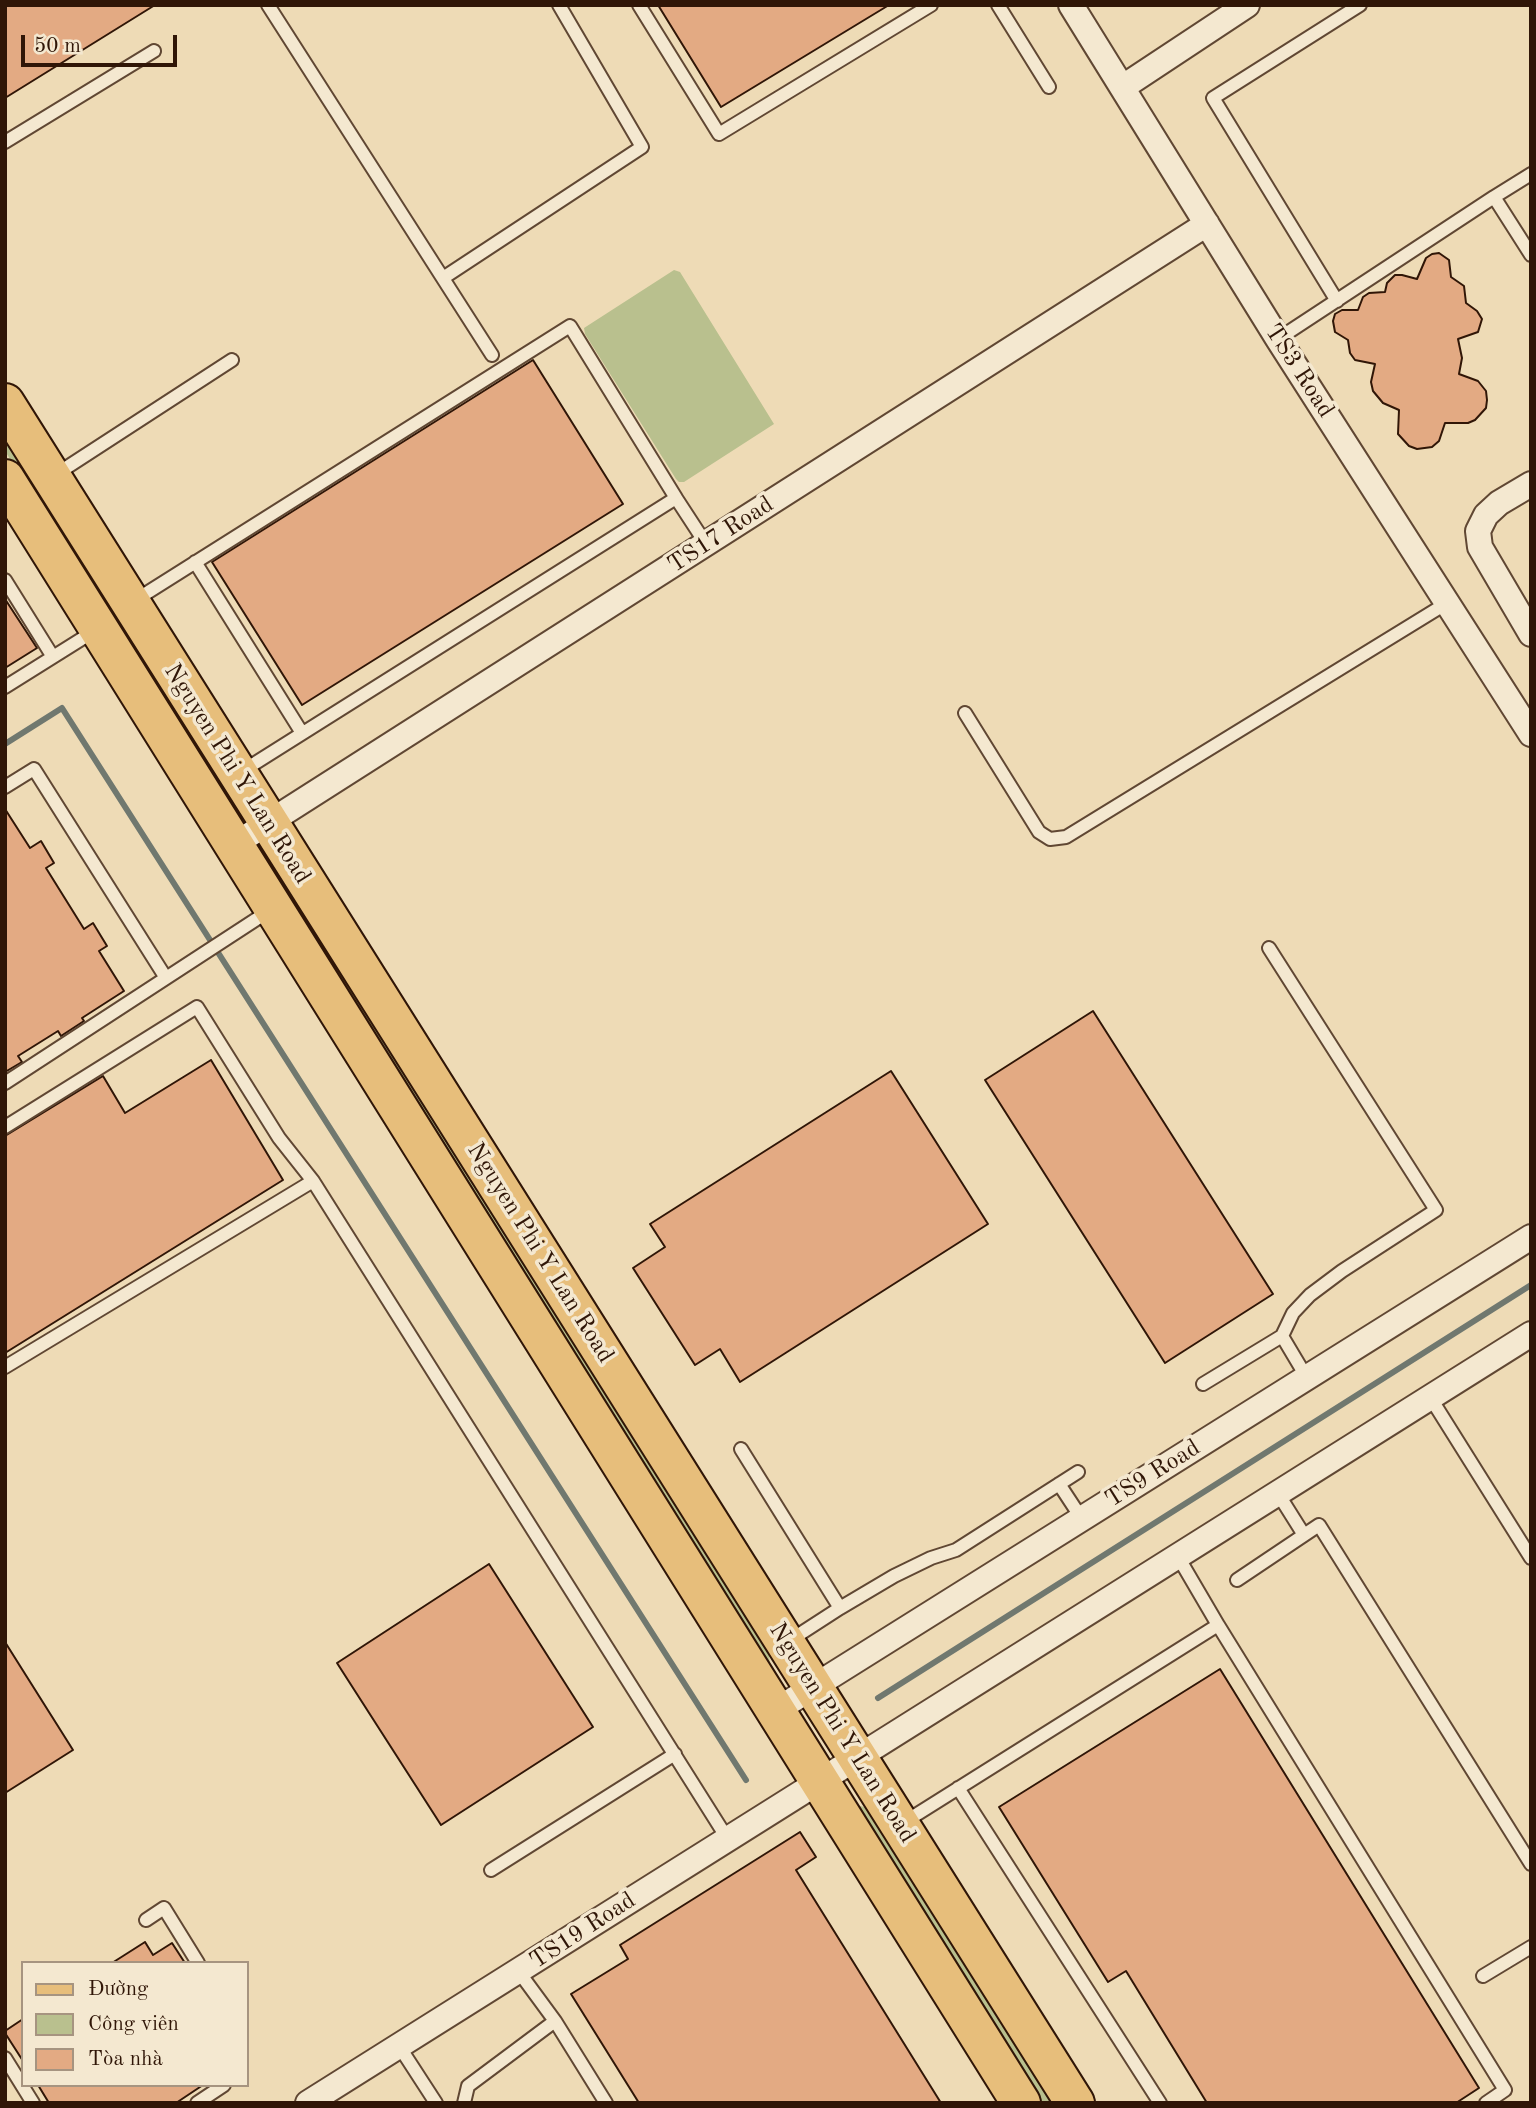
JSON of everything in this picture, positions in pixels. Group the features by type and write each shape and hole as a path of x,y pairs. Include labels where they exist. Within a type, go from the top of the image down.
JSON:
{"main road":[{"name":"Nguyen Phi Y Lan Road","path":"5,403 1075,2103"},
{"name":"Nguyen Phi Y Lan Road","path":"5,479 1021,2103"}],"street":[{"name":"TS3 Road","path":"1071,5 1278,339 1531,734"},
{"path":"1123,87 1247,5"},
{"name":"TS17 Road","path":"235,844 1207,224"},
{"path":"1531,484 1499,503 1486,515 1478,531 1480,547 1531,634"},
{"name":"TS9 Road","path":"775,1711 1531,1237"},
{"name":"TS19 Road","path":"308,2103 519,1972 857,1755 1531,1334"}],"lane":[{"path":"268,5 492,355"},
{"path":"443,278 642,147 559,5"},
{"path":"639,5 719,134 931,5"},
{"path":"998,5 1049,87"},
{"path":"1337,300 1213,98 1360,5"},
{"path":"5,142 154,51"},
{"path":"1278,339 1531,174"},
{"path":"1494,197 1531,255"},
{"path":"130,603 570,326 706,544"},
{"path":"52,477 232,360"},
{"path":"237,774 676,498"},
{"path":"195,562 302,733"},
{"path":"5,580 53,657"},
{"path":"965,713 1039,832 1050,839 1066,837 1447,603"},
{"path":"5,687 99,628"},
{"path":"5,787 34,769 166,978"},
{"path":"5,1083 275,907"},
{"path":"1203,1384 1282,1336 1293,1313 1310,1295 1436,1210 1269,948"},
{"path":"5,1127 197,1007 279,1138 313,1181 727,1838"},
{"path":"5,1367 313,1181"},
{"path":"1282,1336 1307,1378"},
{"path":"1430,1397 1531,1558"},
{"path":"741,1448 840,1608"},
{"path":"786,1643 894,1576 931,1558 956,1550 1078,1472"},
{"path":"1059,1484 1082,1518"},
{"path":"1277,1492 1304,1535"},
{"path":"1237,1580 1320,1525 1531,1864"},
{"path":"1177,1555 1505,2090 1486,2103"},
{"path":"900,1825 1218,1625"},
{"path":"491,1870 675,1754"},
{"path":"958,1788 1160,2103"},
{"path":"146,1920 164,1908 197,1961"},
{"path":"1483,1976 1531,1947"},
{"path":"519,1972 555,2021 606,2103"},
{"path":"464,2103 468,2086 555,2021"},
{"path":"400,2046 430,2101"},
{"path":"5,2059 21,2084"},
{"path":"23,2087 33,2103"},
{"path":"197,2103 222,2087"}],"green space":[{"path":"674,270 680,272 774,424 684,482 676,479 585,334 584,328"},
{"path":"5,430 233,797 230,801 226,801 200,764 5,451"},
{"path":"269,858 278,864 769,1654 770,1665 766,1666 264,863"},
{"path":"864,1807 1051,2103 1034,2103 856,1808"}],"building":[{"path":"5,5 155,5 5,98"},
{"path":"658,5 889,5 721,107"},
{"path":"1439,253 1449,260 1451,277 1464,286 1466,303 1477,311 1482,319 1478,332 1458,339 1462,358 1459,374 1478,381 1486,391 1487,400 1486,408 1475,420 1468,423 1445,423 1439,441 1432,447 1417,449 1409,446 1398,434 1399,410 1383,403 1373,391 1371,382 1375,364 1355,360 1350,353 1348,340 1335,332 1333,321 1335,314 1342,310 1358,310 1363,297 1369,293 1385,292 1387,283 1395,275 1417,279 1426,258"},
{"path":"533,360 623,504 302,705 212,562"},
{"path":"5,599 37,648 5,668"},
{"path":"5,809 30,848 41,841 54,863 46,868 84,929 93,923 107,946 99,951 124,991 82,1018 84,1021 61,1036 58,1031 18,1056 22,1062 5,1072"},
{"path":"1093,1011 1273,1294 1165,1363 985,1080"},
{"path":"211,1060 283,1180 5,1353 5,1136 103,1076 125,1113"},
{"path":"891,1071 988,1224 740,1382 720,1349 695,1365 633,1268 665,1247 650,1224"},
{"path":"489,1564 593,1727 441,1825 337,1663"},
{"path":"5,1642 73,1750 5,1793"},
{"path":"1220,1669 1479,2088 1456,2103 1207,2103 1126,1971 1108,1982 999,1807"},
{"path":"800,1832 816,1857 796,1870 941,2103 639,2103 571,1994 628,1959 620,1945"},
{"path":"145,1942 153,1955 172,1943 184,1961 115,1961"},
{"path":"21,2020 21,2058 5,2033"},
{"path":"39,2087 200,2087 176,2103 49,2103"}],"waterway":[{"path":"5,744 62,708 746,1780"},
{"path":"878,1698 1531,1285"}]}
